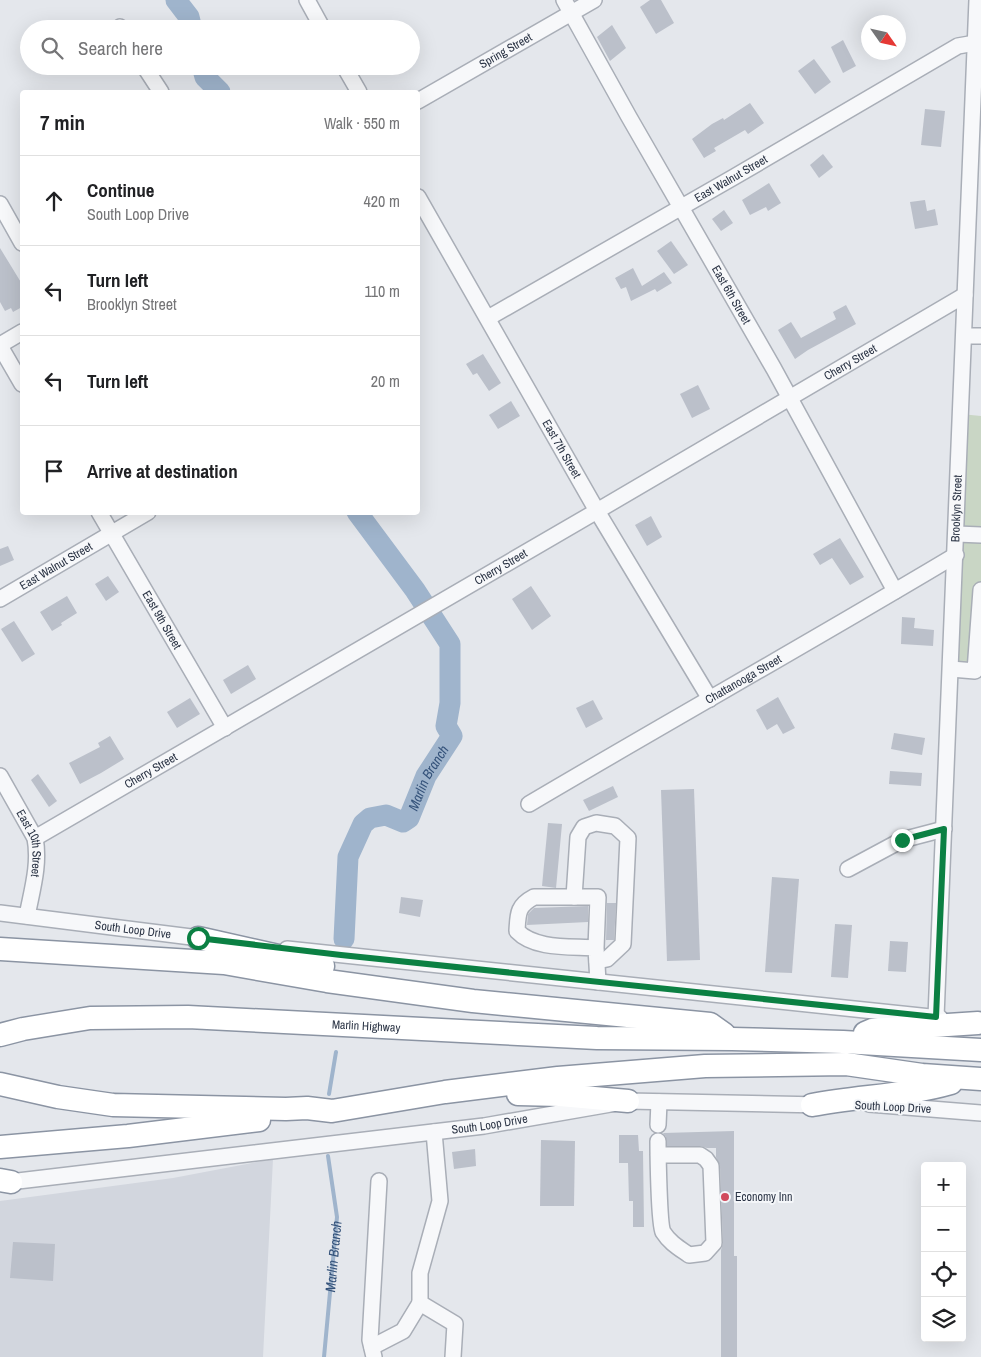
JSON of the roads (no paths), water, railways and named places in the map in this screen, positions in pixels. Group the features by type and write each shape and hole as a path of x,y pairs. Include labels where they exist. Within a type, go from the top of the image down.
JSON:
{"highway":[{"path":"198,938 473,1000"},
{"path":"0,948 224,963 327,981 473,1000 710,1024 732,1039"},
{"name":"Marlin Highway","path":"0,1035 23,1029 90,1018 188,1018 597,1038 843,1042 981,1050"},
{"path":"843,1042 872,1030 980,1023"},
{"path":"0,1147 128,1136 332,1112 445,1092 558,1078 705,1066 846,1064 922,1075 974,1078"},
{"path":"812,1105 930,1089 974,1078"},
{"path":"0,1084 58,1097 113,1106 307,1108 332,1112"},
{"path":"445,1092 560,1095 628,1101"}],"street":[{"path":"307,0 318,20"},
{"name":"Spring Street","path":"420,100 568,6 594,0"},
{"name":"Brooklyn Street","path":"936,1017 965,295 975,190 977,0"},
{"name":"East 6th Street","path":"568,6 790,398 895,592"},
{"name":"East Walnut Street","path":"488,318 958,46 978,43"},
{"path":"150,75 160,90"},
{"path":"349,75 358,90"},
{"name":"East 7th Street","path":"420,200 597,511 710,699"},
{"path":"0,204 20,239"},
{"name":"Cherry Street","path":"35,838 965,295"},
{"path":"20,333 0,346 20,381"},
{"path":"964,336 981,336"},
{"name":"East 9th Street","path":"101,515 225,728"},
{"name":"East Walnut Street","path":"0,599 143,515"},
{"path":"956,534 981,535"},
{"name":"Chattanooga Street","path":"529,804 956,556"},
{"path":"951,669 975,671 981,590"},
{"name":"East 10th Street","path":"0,776 35,838 37,848 37,865 27,916"},
{"path":"574,897 578,837 584,827 596,823 616,826 628,838 623,944 607,959 596,954 528,938 517,931 518,912 525,902 534,897 625,898"},
{"path":"848,869 902,840 944,829"},
{"path":"598,897 596,954 598,982"},
{"name":"South Loop Drive","path":"0,913 341,955 980,1023"},
{"name":"South Loop Drive","path":"4,1182 484,1126 628,1101 812,1105 865,1104 981,1113"},
{"path":"658,1125 659,1102"},
{"path":"379,1181 370,1340 373,1352 403,1331 420,1303 420,1273 440,1201 434,1132"},
{"path":"658,1148 700,1155 706,1158 711,1166 714,1243 705,1253 689,1255 672,1244 662,1230 658,1148"},
{"path":"420,1303 455,1324 453,1357"}],"waterway":[{"name":"Marlin Branch","path":"176,0 190,20"},
{"name":"Marlin Branch","path":"204,75 218,90"},
{"name":"Marlin Branch","path":"344,939 348,857 363,824 370,818 386,815 403,822 409,818 426,776 452,736 446,726 450,703 450,644 415,590 359,515"},
{"name":"Marlin Branch","path":"329,1094 336,1052"},
{"name":"Marlin Branch","path":"324,1357 337,1217 328,1156"}],"place":[{"name":"Economy Inn","path":"725,1197"}]}
